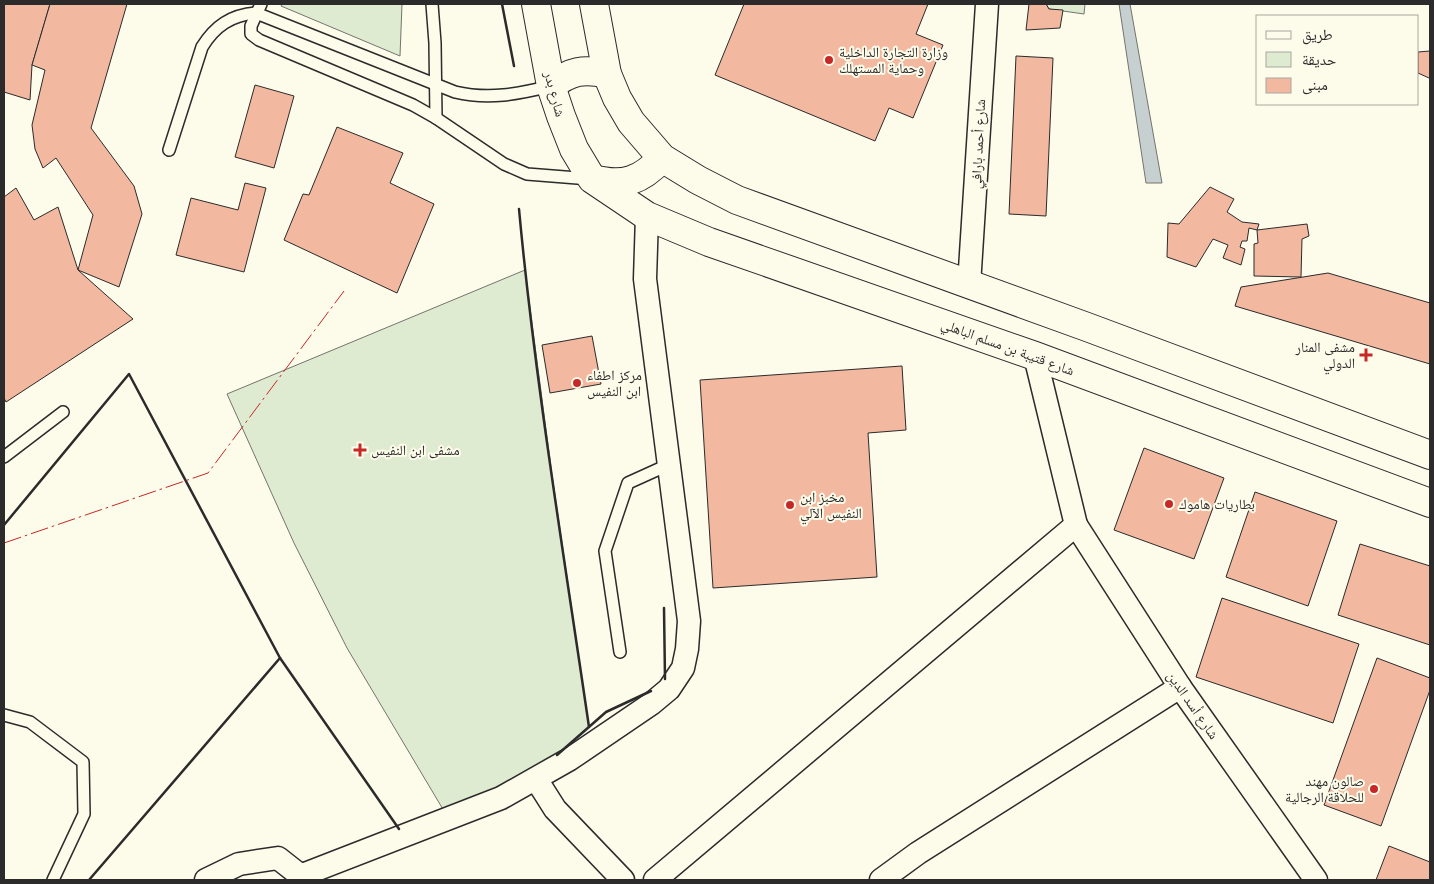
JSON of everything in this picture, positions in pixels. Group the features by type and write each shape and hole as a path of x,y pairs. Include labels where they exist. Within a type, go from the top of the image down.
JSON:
{"main road":[{"name":"شارع بدر","path":"536,4 551,86 560,116 574,149 592,179"},
{"path":"594,4 607,74 616,98 631,122 662,158 698,180 737,200 1430,455"},
{"path":"551,86 563,76 577,72 592,70 607,74"},
{"path":"592,179 607,183 630,181 651,170 662,158"},
{"name":"شارع قتيبة بن مسلم الباهلي","path":"592,179 647,216 709,242 1035,356 1430,503"}],"street":[{"name":"شارع أحمد بارافي","path":"969,285 986,4"},
{"path":"206,880 239,864 278,858 303,878 502,798 570,759 651,704 669,689 683,668 687,649 689,621 645,279 647,216"},
{"name":"شارع أسد الدين","path":"1035,356 1076,525 1180,687 1316,880"},
{"path":"655,880 1076,525"},
{"path":"881,880 918,853 1180,687"},
{"path":"536,778 555,809 623,880"}],"lane":[{"path":"432,4 437,85 436,118"},
{"path":"258,8 251,34 259,40 413,105 436,118 504,164 527,174 592,179"},
{"path":"169,150 202,48 209,36 218,26 230,18 258,8 455,92 482,97 513,94 551,86"},
{"path":"4,456 64,412"},
{"path":"620,652 606,551 628,482 670,464"},
{"path":"4,715 30,722 83,762 84,814 53,880"}],"green space":[{"path":"282,4 402,4 400,56 281,6"},
{"path":"1046,4 1085,4 1084,14 1049,9"},
{"path":"525,270 552,475 589,727 539,770 444,811 347,648 294,543 227,394"}],"shaded area":[{"path":"1119,4 1130,4 1162,183 1146,183"}],"building":[{"path":"4,4 50,4 32,65 30,100 4,92"},
{"path":"50,4 127,4 91,128 134,186 142,214 119,287 78,270 93,215 56,158 43,168 35,149 32,125 45,70 32,65"},
{"name":"وزارة التجارة الداخلية وحماية المستهلك","path":"744,4 928,4 916,34 943,45 913,118 889,108 875,141 715,75"},
{"path":"1029,4 1046,4 1049,9 1063,10 1060,28 1026,30"},
{"path":"1430,51 1430,78 1419,73 1419,52"},
{"path":"1016,56 1053,58 1046,216 1009,214"},
{"path":"255,85 294,96 274,168 235,157"},
{"path":"337,127 403,153 390,183 434,204 397,293 284,240 303,194 309,195"},
{"path":"245,183 266,188 244,272 176,255 191,198 238,210"},
{"path":"1210,187 1234,199 1227,212 1242,222 1259,224 1257,230 1249,228 1247,241 1242,241 1240,247 1245,249 1241,265 1223,258 1228,245 1213,239 1196,267 1167,257 1168,223 1179,224"},
{"path":"16,188 34,220 58,207 78,270 133,319 6,402 4,398 4,197"},
{"path":"1307,224 1309,236 1302,239 1301,277 1254,276 1254,244 1258,243 1257,230"},
{"path":"1328,273 1430,303 1430,364 1235,306 1241,287"},
{"path":"592,336 601,384 550,393 542,345"},
{"name":"مخبز ابن النفيس الآلي","path":"902,366 906,430 868,433 877,577 713,588 700,380"},
{"name":"بطاريات هاموك","path":"1144,448 1224,478 1194,559 1114,530"},
{"path":"1255,492 1337,521 1308,606 1226,577"},
{"path":"1360,544 1430,566 1430,645 1338,615"},
{"path":"1222,598 1359,644 1333,723 1196,677"},
{"path":"1377,658 1430,678 1430,690 1381,826 1324,805"},
{"path":"1389,846 1430,862 1430,880 1376,880"}],"wall":[{"path":"502,4 514,66"},
{"path":"519,209 533,339 589,727"},
{"path":"4,525 129,374 280,658 399,829"},
{"path":"664,608 665,679"},
{"path":"89,880 280,658"},
{"path":"557,755 606,712 651,691"}],"power":[{"path":"4,543 208,473 344,291"}],"place":[{"name":"وزارة التجارة الداخلية وحماية المستهلك","path":"829,60"},
{"name":"مشفى المنار الدولي","path":"1366,355"},
{"name":"مركز اطفاء ابن النفيس","path":"577,383"},
{"name":"مشفى ابن النفيس","path":"360,450"},
{"name":"بطاريات هاموك","path":"1169,504"},
{"name":"مخبز ابن النفيس الآلي","path":"790,505"},
{"name":"صالون مهند للحلاقة الرجالية","path":"1374,789"}]}
